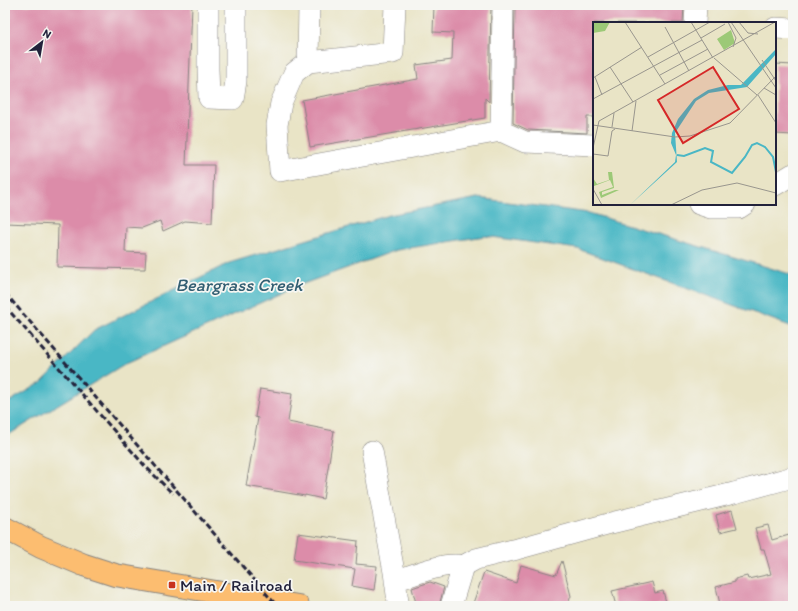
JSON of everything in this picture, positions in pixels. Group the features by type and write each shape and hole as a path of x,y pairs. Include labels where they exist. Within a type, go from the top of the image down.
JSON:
{"main road":[{"path":"5,528 41,547 84,565 115,575 298,606"}],"lane":[{"path":"208,5 209,98 232,99 236,80 236,5"},
{"path":"308,62 309,5"},
{"path":"395,5 393,53 308,62 294,73 281,103 277,125 280,171 501,131 524,142 593,145"},
{"path":"501,131 503,5"},
{"path":"695,22 696,5"},
{"path":"776,28 793,29"},
{"path":"776,184 793,174"},
{"path":"703,205 711,208 739,208 744,205"},
{"path":"372,452 395,581 398,602 397,606"},
{"path":"451,606 463,566 476,558 517,549 611,523 793,477"},
{"path":"395,581 426,570 458,564 463,566"}],"water":[{"name":"Beargrass Creek","path":"478,198 589,213 793,275 793,327 578,249 485,236 397,250 300,285 126,363 5,437 5,404 41,383 94,330 229,263 389,215"}],"building":[{"path":"5,5 192,5 186,165 214,165 212,223 185,221 163,231 160,221 142,228 126,227 125,252 146,253 145,269 140,269 57,267 58,225 5,223"},
{"path":"434,5 491,5 489,102 485,98 485,118 310,147 302,100 418,79 416,65 452,60 453,33 433,32"},
{"path":"515,5 684,5 683,22 593,22 593,117 587,117 587,133 528,130 513,123"},
{"path":"776,64 793,65 793,135 776,134"},
{"path":"260,389 292,394 288,422 334,431 323,499 246,486 258,418 255,417"},
{"path":"732,510 737,528 720,532 716,515"},
{"path":"768,525 772,540 789,535 793,550 793,606 724,606 723,603 720,604 716,587 735,582 735,579 747,576 748,579 771,574 764,549 761,549 755,528"},
{"path":"298,533 358,541 356,564 377,566 374,590 352,586 355,569 294,560"},
{"path":"562,561 571,596 567,606 472,606 484,572 516,583 521,565 556,575"},
{"path":"430,582 444,587 439,606 423,606 416,603 412,588"},
{"path":"652,582 655,593 663,591 667,606 616,606 612,591"}],"railway":[{"path":"5,293 277,606"},
{"path":"5,306 144,465 173,494"}],"place":[{"name":"Main / Railroad","path":"172,585"}]}
